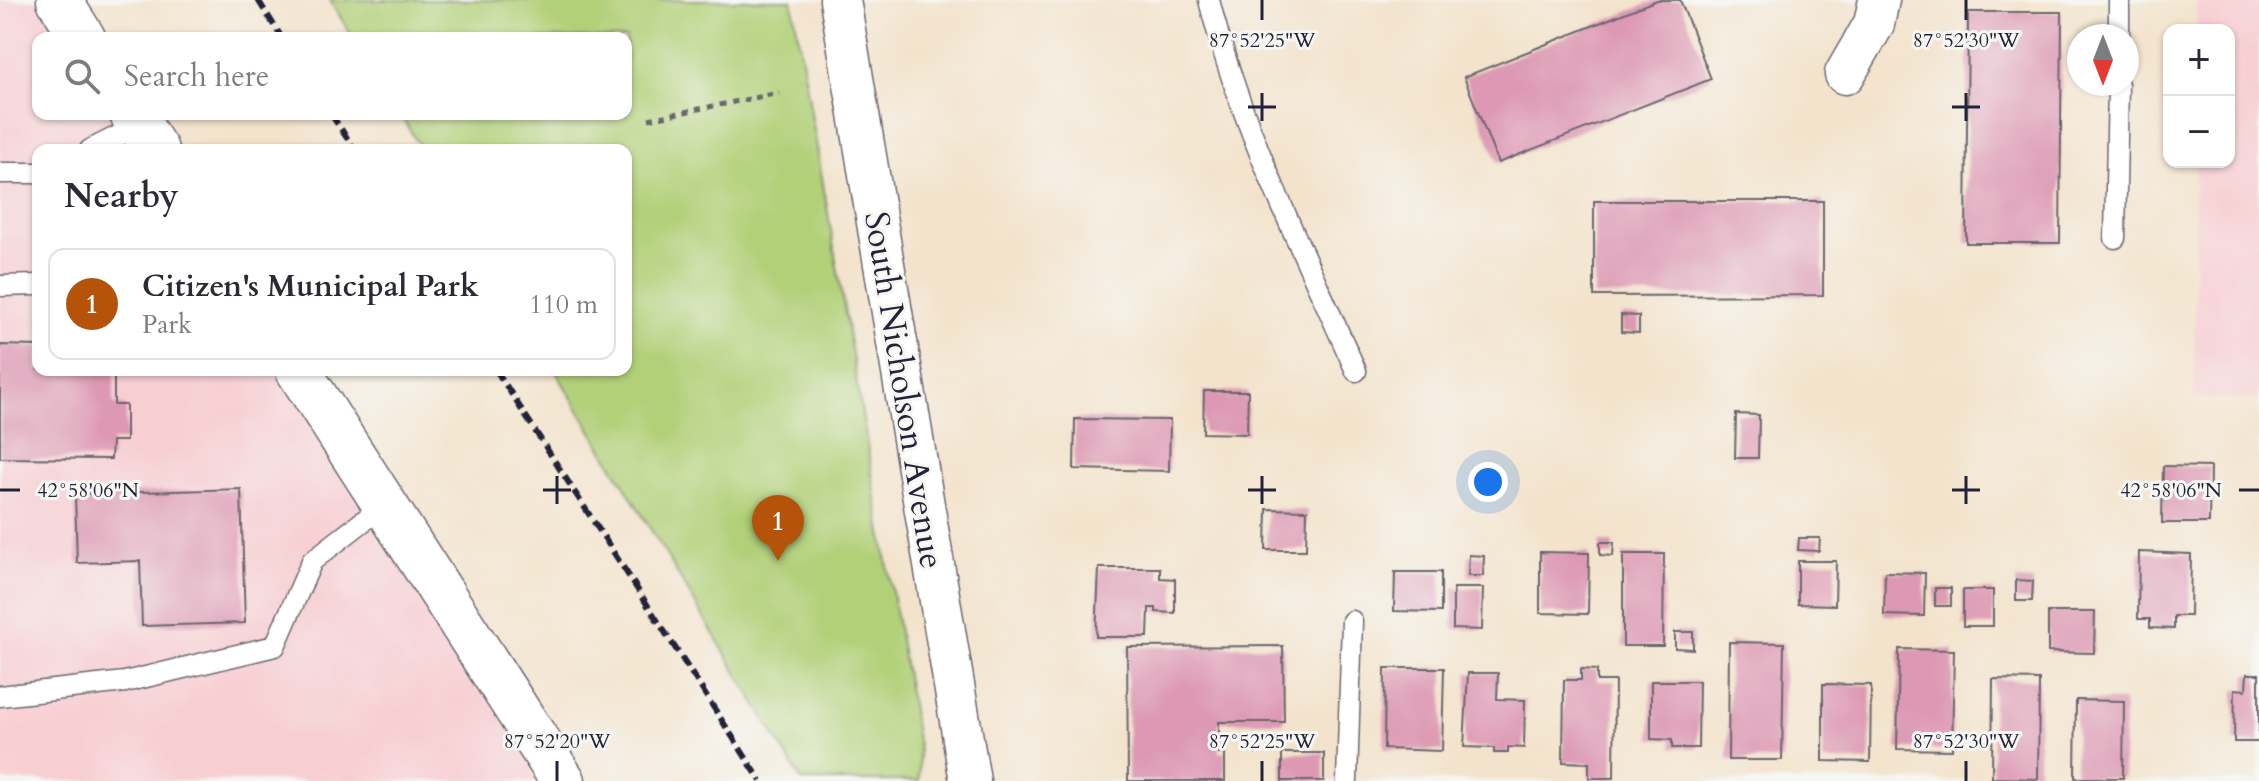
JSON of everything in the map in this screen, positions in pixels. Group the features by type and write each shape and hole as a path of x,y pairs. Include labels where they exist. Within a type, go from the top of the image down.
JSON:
{"street":[{"path":"59,0 79,32"},
{"name":"South Nicholson Avenue","path":"840,0 970,781"},
{"path":"1845,74 1874,24 1879,0"},
{"path":"302,376 563,781"}],"lane":[{"path":"1209,0 1225,67 1356,371"},
{"path":"2119,0 2119,24"},
{"path":"2115,238 2118,96"},
{"path":"106,144 143,130"},
{"path":"0,173 32,173"},
{"path":"0,286 32,285"},
{"path":"0,696 125,682 275,646 312,561 384,505"},
{"path":"1347,781 1352,621"}],"path":[{"path":"649,119 779,93"}],"shaded area":[{"path":"0,0 59,0 79,32 32,32 32,120 136,120 152,144 32,144 32,376 302,376 563,781 0,781"},
{"path":"2196,0 2259,0 2259,399 2194,398 2195,168 2235,168 2235,24 2196,24"}],"green space":[{"path":"330,0 792,0 919,752 919,781 802,781 559,376 632,376 632,144 418,144 404,120 632,120 632,32 349,32"}],"building":[{"path":"1657,0 1680,0 1711,79 1498,163 1464,77"},
{"path":"1968,12 2062,12 2060,243 1966,243"},
{"path":"1594,201 1823,201 1823,295 1594,296"},
{"path":"1621,315 1639,316 1639,333 1621,332"},
{"path":"0,345 32,346 32,376 114,376 114,405 126,405 126,441 112,441 111,459 0,458"},
{"path":"1204,391 1248,391 1247,434 1203,433"},
{"path":"1736,414 1759,415 1758,458 1735,458"},
{"path":"1075,419 1170,420 1169,471 1074,469"},
{"path":"2163,466 2210,467 2209,523 2162,523"},
{"path":"241,489 245,623 142,626 140,561 77,563 75,494"},
{"path":"1267,509 1307,510 1306,550 1266,550"},
{"path":"1799,538 1820,538 1819,551 1798,550"},
{"path":"1600,542 1614,542 1613,556 1600,555"},
{"path":"1540,552 1589,553 1588,614 1540,613"},
{"path":"2139,552 2191,554 2190,616 2174,616 2174,629 2150,628 2150,619 2138,619"},
{"path":"1623,554 1664,554 1663,646 1623,646"},
{"path":"1469,555 1484,556 1483,576 1468,576"},
{"path":"1798,561 1836,561 1835,605 1798,604"},
{"path":"1099,568 1160,568 1160,578 1175,579 1175,613 1156,612 1156,608 1149,608 1148,637 1096,637"},
{"path":"1395,572 1441,572 1441,612 1394,611"},
{"path":"1885,572 1925,573 1924,616 1884,615"},
{"path":"2016,580 2033,581 2032,601 2016,601"},
{"path":"1453,588 1483,588 1482,630 1453,629"},
{"path":"1935,588 1951,588 1951,606 1935,606"},
{"path":"1963,590 1993,590 1993,626 1963,626"},
{"path":"2048,612 2095,612 2094,653 2048,652"},
{"path":"1675,632 1693,632 1693,649 1675,648"},
{"path":"1729,642 1784,643 1782,760 1728,760"},
{"path":"1283,646 1284,722 1219,722 1219,753 1225,752 1225,781 1128,781 1127,647"},
{"path":"1899,649 1954,650 1952,750 1897,749"},
{"path":"1385,668 1444,668 1442,751 1384,749"},
{"path":"1581,669 1597,670 1597,681 1615,681 1614,778 1589,778 1589,763 1563,762 1564,680 1581,680"},
{"path":"1468,673 1498,673 1497,699 1525,700 1524,748 1508,747 1508,753 1494,753 1494,748 1464,747"},
{"path":"2247,674 2259,674 2259,742 2234,742 2235,689 2246,690"},
{"path":"1993,679 2039,680 2038,779 1992,778"},
{"path":"1651,681 1699,681 1698,748 1672,748 1672,740 1651,739"},
{"path":"1823,684 1871,685 1870,762 1823,761"},
{"path":"2076,700 2124,701 2123,778 2075,778"},
{"path":"1282,753 1324,753 1324,781 1282,781"}],"railway":[{"path":"258,0 278,32"},
{"path":"335,120 351,144"},
{"path":"500,376 761,781"}],"place":[{"name":"Citizen's Municipal Park","path":"778,561"}]}
